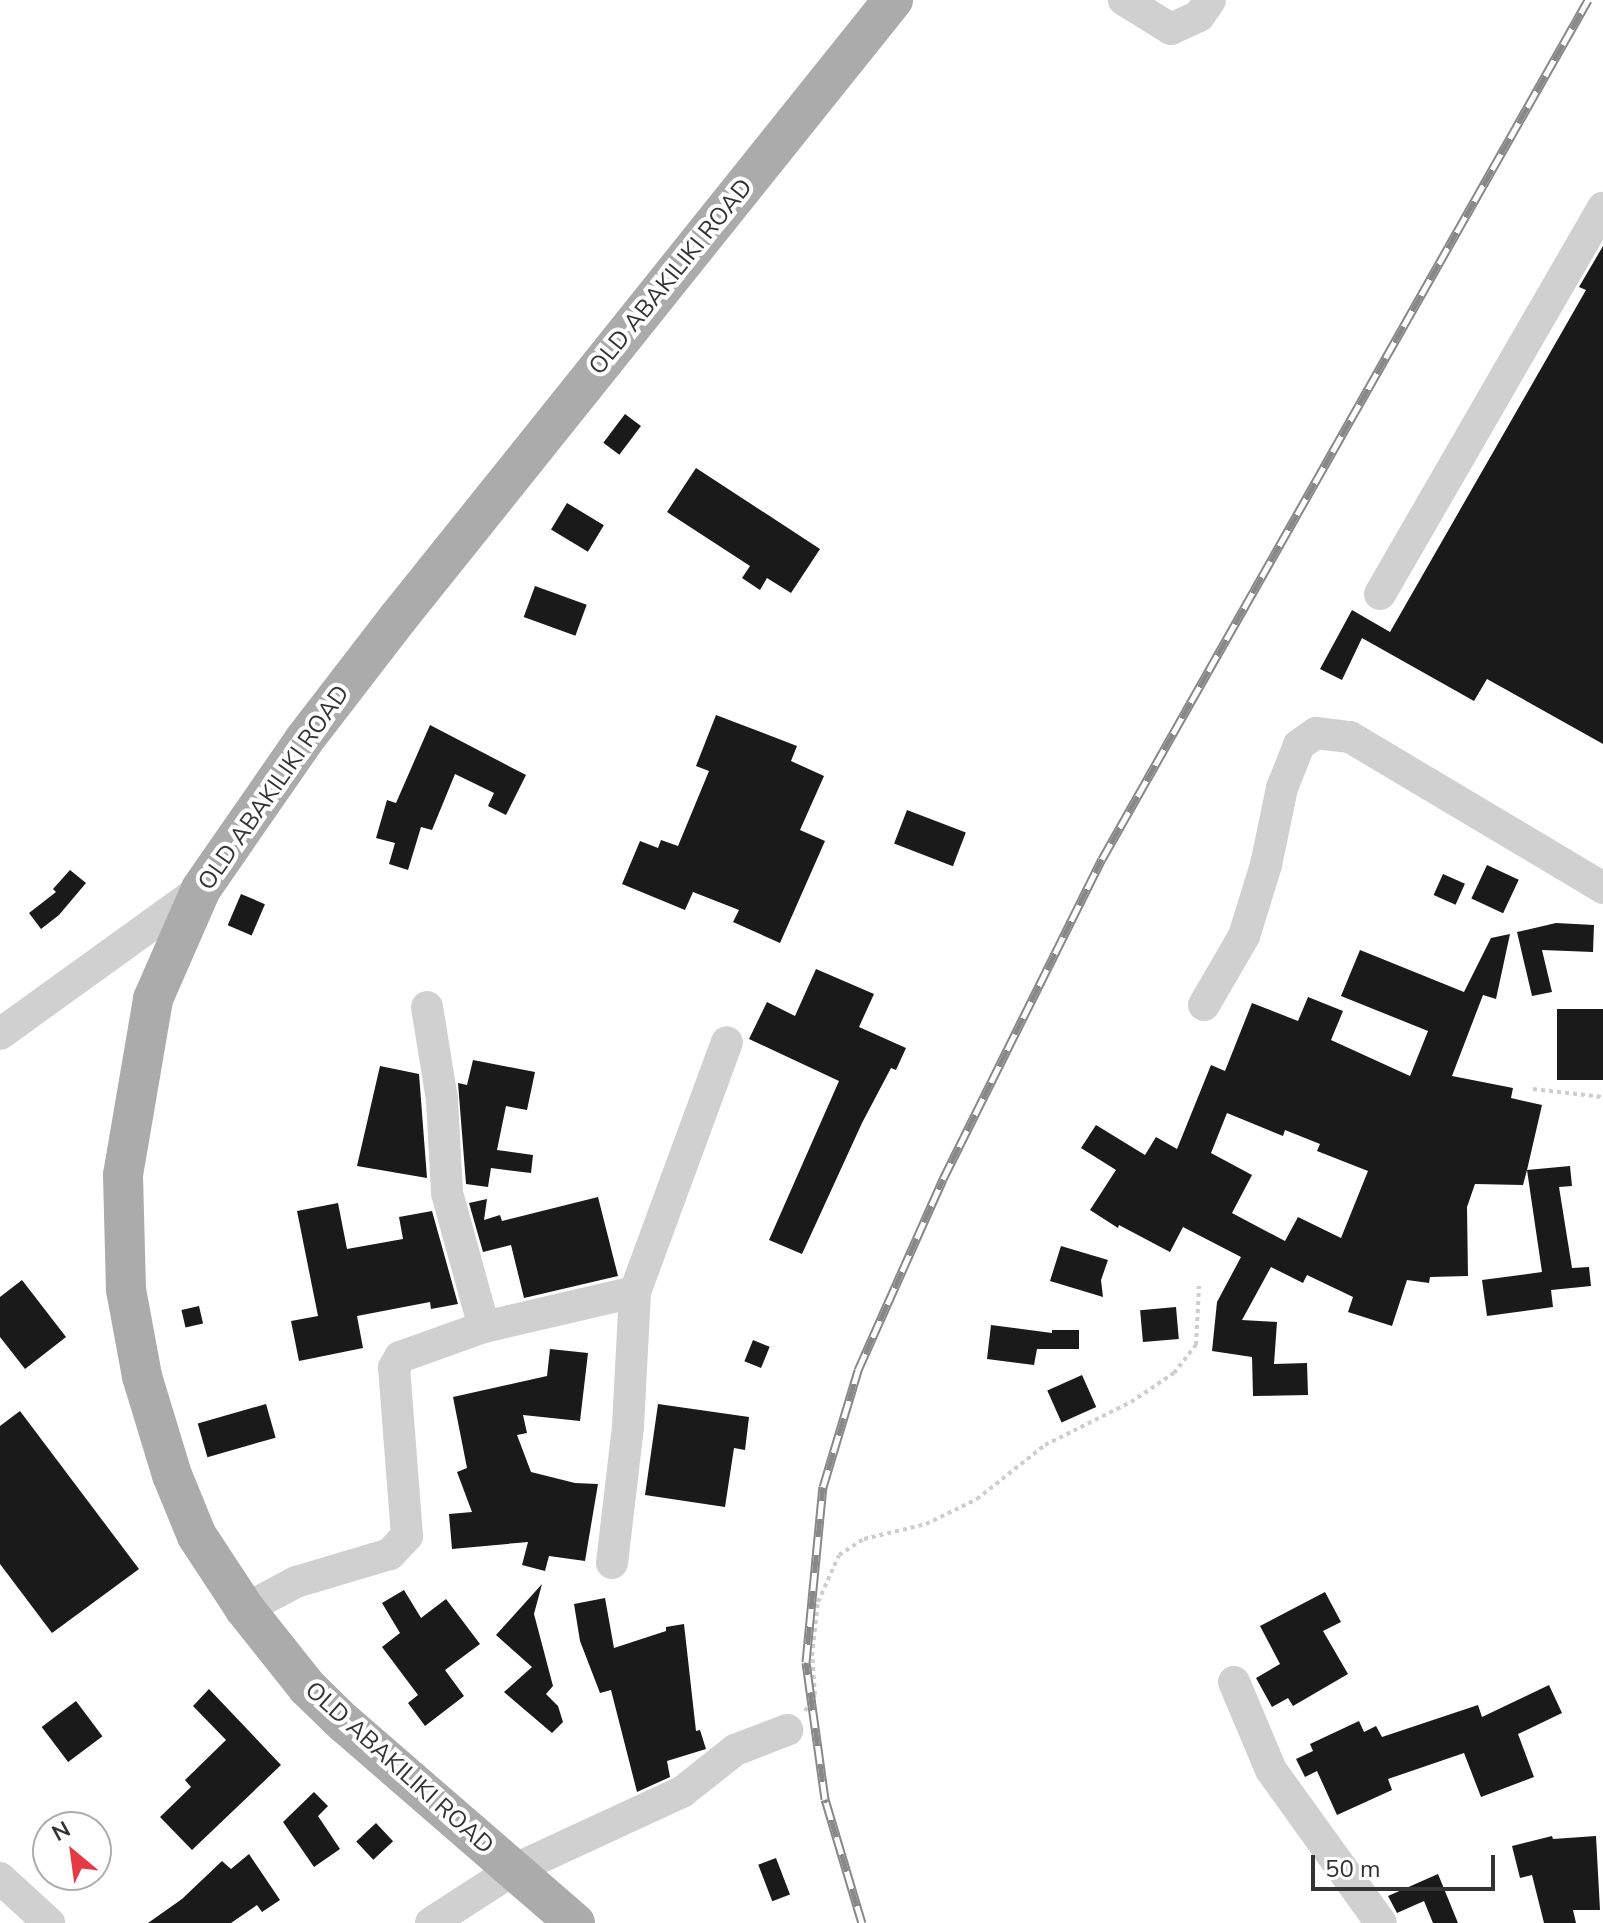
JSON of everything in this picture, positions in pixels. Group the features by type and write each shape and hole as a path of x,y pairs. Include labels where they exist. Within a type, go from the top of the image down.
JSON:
{"main road":[{"name":"OLD ABAKILIKI ROAD","path":"575,1923 345,1724 307,1687 245,1609 197,1536 172,1475 142,1376 126,1290 123,1175 153,999 201,889 304,740 398,618 893,0"}],"street":[{"path":"1124,0 1171,29 1199,16 1210,0"},
{"path":"1380,594 1603,208"},
{"path":"1204,1005 1244,936 1266,865 1282,788 1299,745 1316,733 1350,737 1603,888"},
{"path":"0,1034 201,889"},
{"path":"427,1007 442,1100 447,1193 484,1327"},
{"path":"612,1563 628,1426 635,1292 727,1042"},
{"path":"245,1609 296,1582 390,1554 407,1536 394,1368 400,1357 484,1327 635,1292"},
{"path":"1234,1682 1271,1770 1381,1923"},
{"path":"431,1923 513,1870 682,1792 735,1750 787,1730"},
{"path":"0,1878 49,1923"}],"path":[{"path":"1533,1089 1603,1097"},
{"path":"787,1730 812,1705 815,1695 812,1656 818,1602 839,1555 864,1539 926,1524 977,1499 1045,1445 1131,1402 1174,1373 1196,1345 1199,1286"}],"building":[{"path":"1603,246 1603,744 1487,679 1474,701 1362,638 1342,680 1320,669 1352,610 1390,632 1586,290 1579,287"},
{"path":"625,414 641,426 619,455 603,443"},
{"path":"696,468 820,549 791,593 767,578 760,590 742,578 750,566 667,512"},
{"path":"567,503 604,525 588,552 551,530"},
{"path":"535,586 587,605 575,636 524,617"},
{"path":"716,715 797,746 791,761 824,776 800,830 825,841 780,943 733,922 739,910 693,892 685,910 622,884 640,841 658,848 661,840 678,846 709,771 696,766"},
{"path":"430,725 526,775 506,815 488,806 494,793 455,774 432,830 421,827 408,870 389,864 395,843 376,838 387,800 396,803"},
{"path":"907,810 966,833 953,866 894,844"},
{"path":"1487,865 1519,880 1503,913 1471,899"},
{"path":"70,870 86,883 59,915 41,929 29,913 56,892 53,889"},
{"path":"1443,874 1465,884 1456,905 1434,895"},
{"path":"241,894 265,904 252,935 228,925"},
{"path":"1556,923 1594,925 1593,952 1542,950 1552,992 1532,996 1517,932"},
{"path":"1510,934 1496,999 1483,995 1452,1076 1513,1088 1511,1098 1542,1105 1523,1185 1475,1184 1467,1207 1468,1276 1430,1277 1429,1283 1407,1280 1392,1326 1348,1312 1353,1297 1307,1275 1303,1283 1271,1267 1242,1320 1277,1322 1274,1364 1307,1363 1308,1395 1253,1396 1252,1357 1212,1351 1217,1302 1241,1257 1183,1227 1170,1252 1119,1225 1118,1228 1090,1210 1116,1170 1081,1148 1096,1125 1145,1155 1156,1137 1177,1149 1211,1065 1225,1071 1252,1003 1298,1021 1308,997 1343,1011 1331,1040 1410,1076 1428,1031 1341,996 1360,950 1464,992 1491,938","holes":["1227,1113 1283,1136 1285,1130 1320,1144 1317,1151 1368,1171 1341,1238 1298,1217 1285,1241 1232,1213 1252,1175 1211,1153"]},
{"path":"816,969 874,994 859,1027 906,1048 896,1070 891,1068 862,1123 802,1254 769,1240 839,1081 749,1039 767,1002 795,1016"},
{"path":"1557,1009 1603,1009 1603,1080 1557,1080"},
{"path":"473,1060 535,1072 527,1110 506,1106 497,1150 533,1155 531,1173 491,1168 488,1187 466,1184 458,1083 467,1085"},
{"path":"380,1066 419,1074 427,1178 357,1166"},
{"path":"1570,1166 1572,1186 1559,1187 1572,1268 1589,1267 1591,1286 1551,1290 1553,1307 1487,1316 1482,1280 1542,1272 1527,1170"},
{"path":"598,1197 618,1276 524,1298 511,1245 483,1252 469,1203 487,1199 484,1220 500,1215 502,1221"},
{"path":"338,1203 347,1249 403,1239 399,1217 432,1211 458,1304 431,1309 430,1302 357,1316 363,1348 299,1361 291,1321 318,1316 297,1211"},
{"path":"1061,1246 1108,1260 1101,1280 1103,1297 1050,1281"},
{"path":"22,1280 66,1337 25,1369 0,1337 0,1297"},
{"path":"199,1306 203,1324 186,1328 181,1310"},
{"path":"1176,1307 1179,1339 1143,1342 1140,1310"},
{"path":"991,1325 1052,1333 1052,1330 1079,1330 1079,1349 1037,1349 1034,1365 987,1359"},
{"path":"753,1340 770,1347 761,1368 744,1361"},
{"path":"550,1349 588,1353 580,1421 523,1415 527,1433 517,1435 531,1472 575,1483 598,1484 585,1561 549,1556 545,1571 522,1565 528,1542 452,1549 449,1514 472,1512 457,1472 467,1468 453,1397 547,1376"},
{"path":"1082,1375 1096,1407 1062,1422 1047,1390"},
{"path":"266,1404 276,1438 207,1457 198,1424"},
{"path":"658,1404 749,1417 745,1450 734,1448 725,1507 645,1495"},
{"path":"20,1411 139,1569 52,1633 0,1564 0,1426"},
{"path":"542,1584 534,1614 553,1686 546,1694 558,1706 563,1722 552,1733 504,1692 532,1667 496,1635"},
{"path":"404,1590 421,1618 446,1599 480,1644 445,1670 464,1696 425,1726 408,1703 418,1695 382,1647 400,1633 382,1603"},
{"path":"1325,1592 1341,1622 1323,1631 1348,1674 1293,1706 1288,1698 1272,1707 1256,1678 1280,1664 1260,1626"},
{"path":"605,1598 614,1648 666,1631 666,1627 684,1624 696,1731 700,1730 706,1749 667,1761 670,1777 637,1792 611,1690 600,1693 580,1641 574,1604"},
{"path":"1549,1685 1562,1713 1518,1734 1534,1777 1481,1797 1464,1753 1388,1779 1392,1790 1337,1815 1317,1771 1305,1777 1296,1759 1313,1751 1310,1744 1359,1721 1364,1732 1376,1726 1382,1737 1478,1705 1482,1717"},
{"path":"209,1689 281,1765 192,1850 160,1817 191,1787 185,1780 226,1740 193,1706"},
{"path":"76,1701 102,1736 68,1762 42,1727"},
{"path":"314,1792 328,1806 318,1816 340,1849 314,1867 283,1822"},
{"path":"376,1823 393,1841 373,1860 356,1841"},
{"path":"1552,1836 1553,1839 1596,1836 1600,1910 1573,1910 1576,1923 1544,1923 1532,1875 1520,1878 1512,1846"},
{"path":"249,1854 280,1900 262,1912 257,1905 231,1923 148,1923 182,1899 222,1861 231,1869"},
{"path":"776,1858 790,1894 772,1901 758,1865"},
{"path":"1438,1874 1458,1923 1433,1923 1424,1901 1397,1913 1388,1896"}],"railway":[{"path":"862,1923 825,1799 806,1662 823,1487 858,1370 943,1179 1102,859 1588,0"}]}
